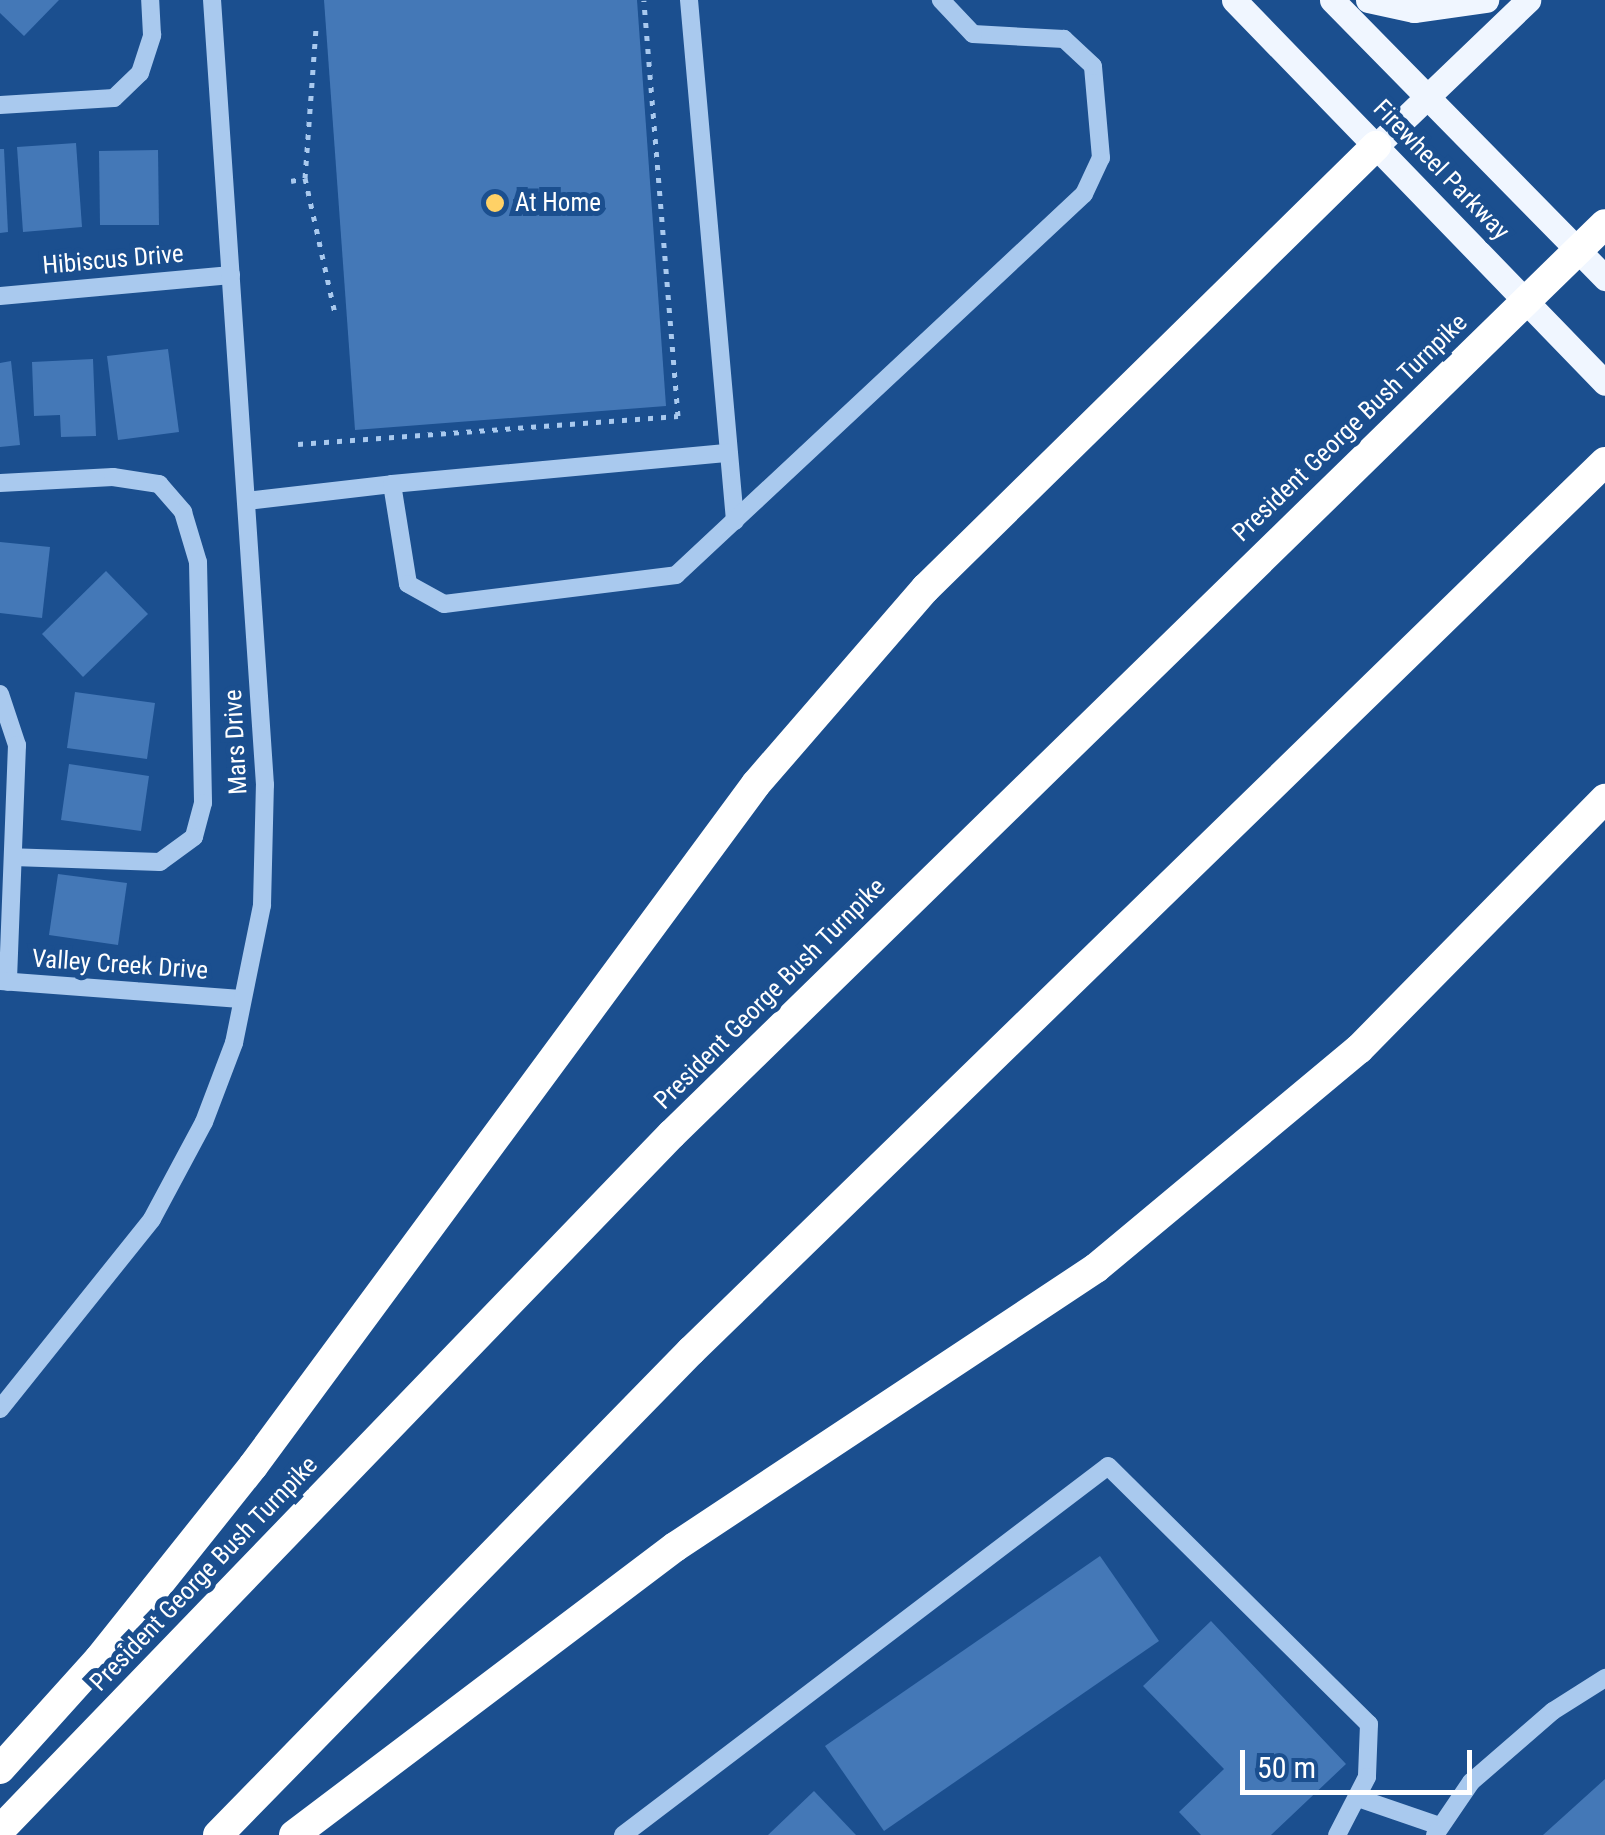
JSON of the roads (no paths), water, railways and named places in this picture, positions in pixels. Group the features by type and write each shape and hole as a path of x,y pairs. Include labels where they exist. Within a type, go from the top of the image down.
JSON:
{"highway":[{"path":"0,1769 100,1660 253,1466 756,784 926,588 1376,146"},
{"name":"President George Bush Turnpike","path":"0,1830 686,1121 1605,224"},
{"path":"218,1835 690,1351 1605,462"},
{"path":"294,1835 675,1548 1096,1268 1359,1049 1605,799"}],"main road":[{"name":"Firewheel Parkway","path":"1234,0 1605,382"},
{"name":"Firewheel Parkway","path":"1332,0 1605,278"},
{"path":"1368,0 1414,10 1486,0"},
{"path":"1376,146 1528,0"}],"street":[{"path":"0,105 114,98 140,73 152,35 150,0"},
{"name":"Mars Drive","path":"0,1409 152,1219 204,1122 234,1044 237,999 262,905 265,785 212,0"},
{"path":"689,0 735,521"},
{"path":"392,484 408,584 444,604 676,575 1084,194 1101,158 1093,66 1064,39 973,34 941,8 941,0"},
{"name":"Hibiscus Drive","path":"0,296 232,274"},
{"path":"246,501 729,453"},
{"path":"0,483 114,478 159,484 183,512 198,562 204,803 194,837 160,862 13,857"},
{"path":"0,694 17,745 4,981"},
{"name":"Valley Creek Drive","path":"4,981 237,999"},
{"path":"624,1835 1108,1466 1369,1724 1358,1798 1336,1835"},
{"path":"1358,1798 1438,1831 1471,1782 1553,1710 1605,1678"}],"place":[{"name":"At Home","path":"495,203"}]}
